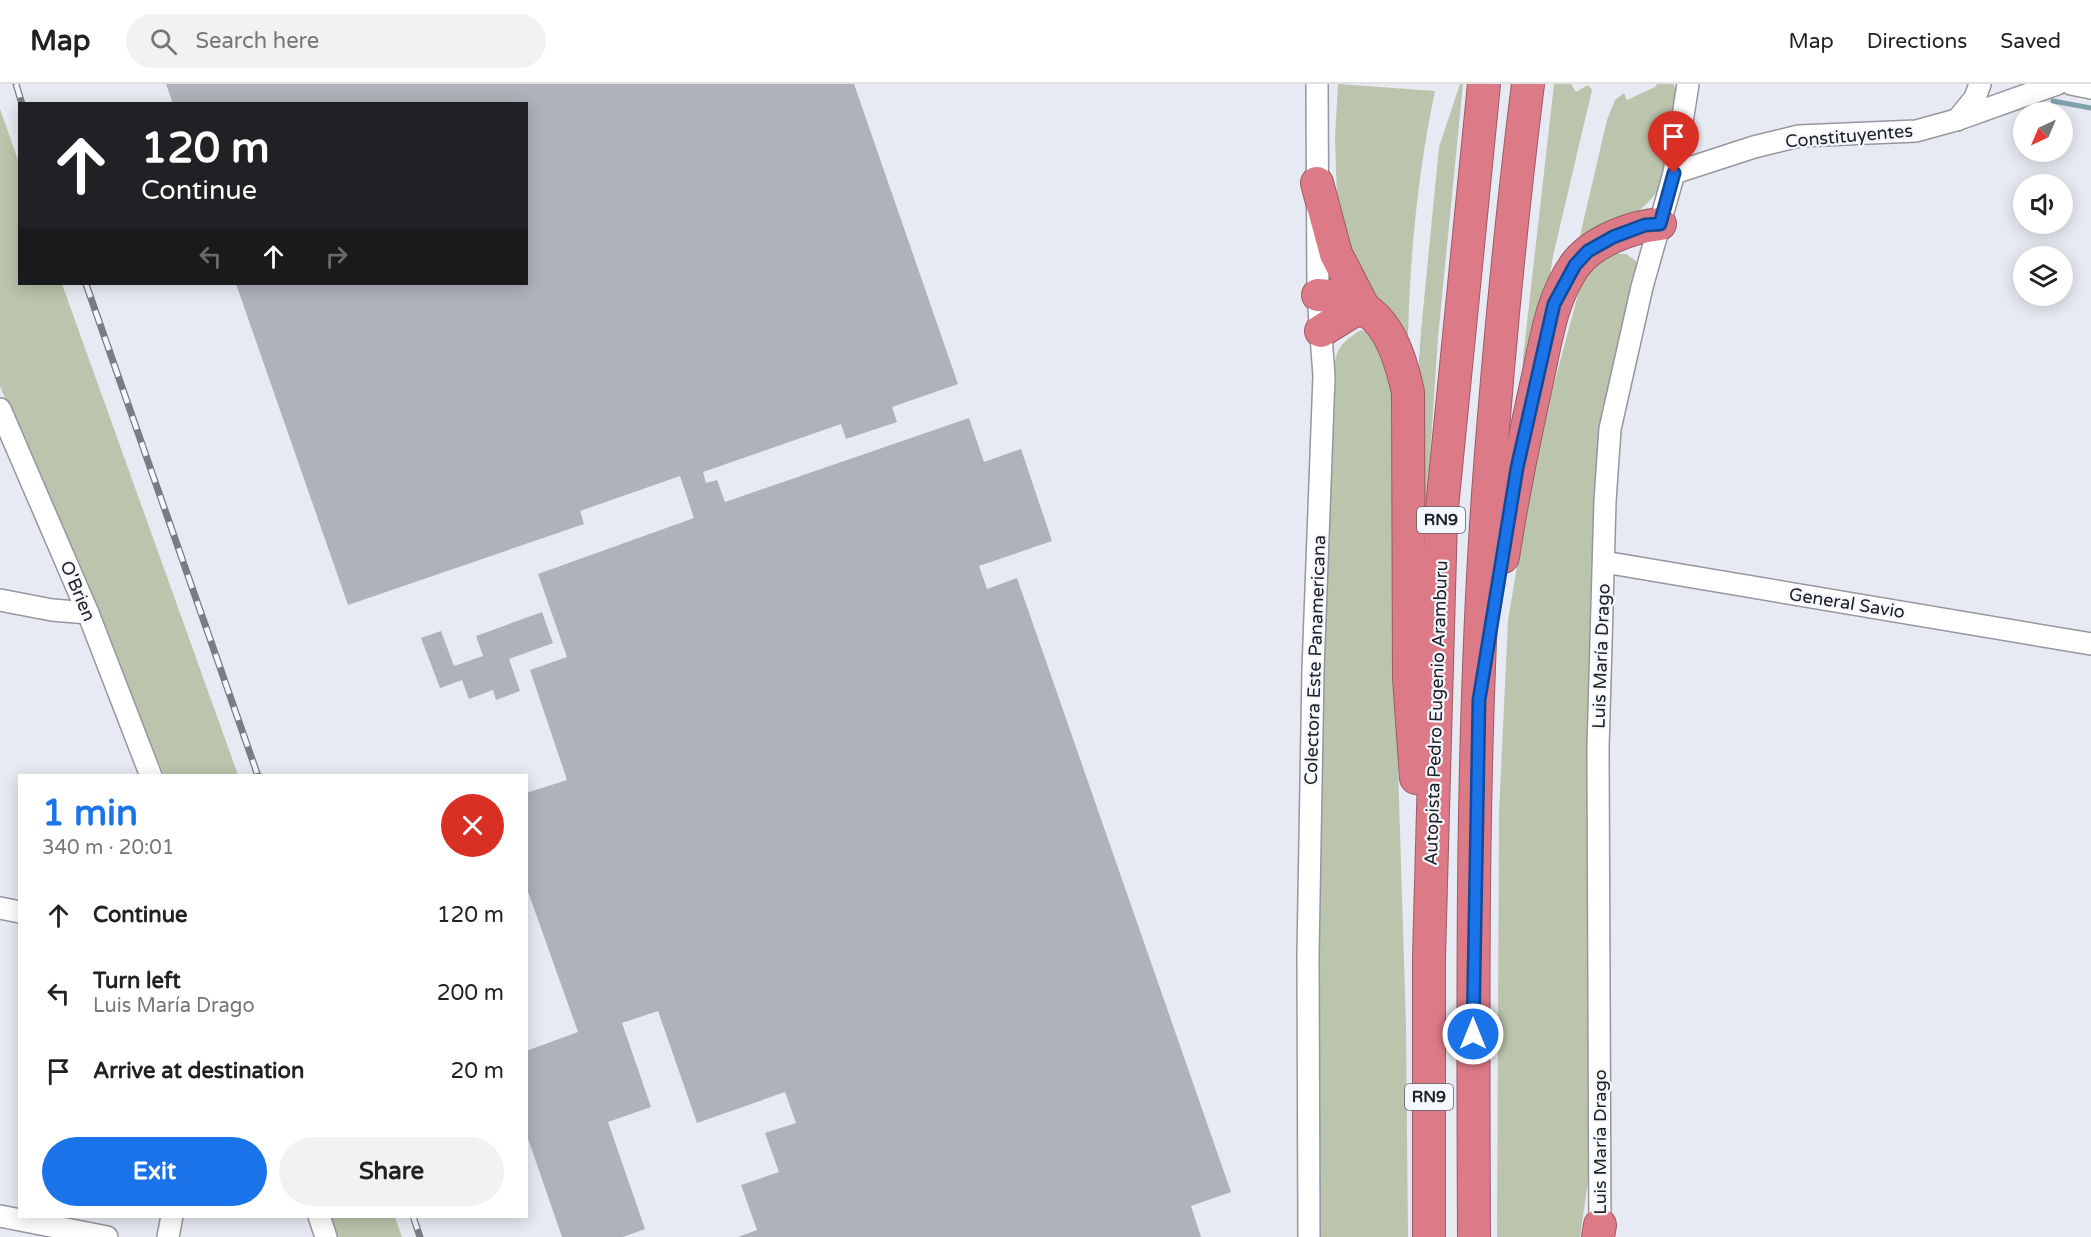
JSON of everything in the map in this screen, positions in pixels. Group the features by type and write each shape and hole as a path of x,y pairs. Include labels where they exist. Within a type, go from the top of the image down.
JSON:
{"highway":[{"name":"Autopista Pedro Eugenio Aramburu","path":"1429,1237 1429,957 1441,518 1484,84"},
{"name":"RN9","path":"1474,1237 1473,967 1479,700 1488,495 1528,84"},
{"path":"1317,183 1336,254 1365,310"},
{"path":"1479,700 1517,468 1554,304 1575,265 1588,251 1613,237 1645,225 1660,224"},
{"path":"1318,294 1341,296 1365,310 1389,333 1400,355 1408,392 1409,677 1429,957"},
{"path":"1321,331 1353,311 1365,310"}],"street":[{"name":"Colectora Este Panamericana","path":"1309,1237 1308,942 1313,670 1324,376 1318,294 1317,84"},
{"name":"Luis María Drago","path":"1599,1233 1598,748 1610,429 1618,387 1674,173 1688,84"},
{"path":"1956,120 1975,98 1980,84"},
{"name":"Constituyentes","path":"1674,173 1754,147 1799,136 1916,131 1956,120 2057,84"},
{"path":"2071,84 2091,88"},
{"name":"O'Brien","path":"0,410 88,613 150,774"},
{"name":"General Savio","path":"1604,562 2091,644"},
{"path":"0,600 52,610 88,613"},
{"path":"0,908 18,912"},
{"path":"0,1216 107,1237"},
{"path":"168,1237 172,1218"},
{"path":"320,1218 326,1237"}],"green space":[{"path":"1338,84 1435,91 1416,213 1408,336 1371,300 1338,231 1335,138"},
{"path":"1460,84 1463,84 1438,337 1419,620 1416,403 1421,331 1439,147"},
{"path":"1554,84 1571,84 1576,92 1588,85 1592,90 1553,256 1539,344 1520,423 1523,358"},
{"path":"1656,84 1673,84 1680,97 1674,143 1668,171 1662,185 1642,209 1576,253 1607,120 1615,100 1624,93 1627,100 1657,86"},
{"path":"0,109 18,160 18,285 62,285 238,774 164,774 0,386"},
{"path":"1612,254 1626,254 1636,261 1638,277 1602,410 1591,580 1588,1181 1580,1237 1497,1237 1499,812 1508,621 1535,455 1580,287 1587,273"},
{"path":"1361,330 1375,335 1397,373 1394,637 1406,1026 1408,1237 1320,1237 1319,724 1333,376 1339,348 1347,339"},
{"path":"329,1218 395,1218 402,1237 337,1237"}],"building":[{"path":"166,84 854,84 958,384 892,407 897,422 846,439 841,424 703,472 706,483 717,480 725,502 969,418 984,462 1021,449 1052,541 979,566 987,589 1017,578 1231,1192 1191,1206 1201,1237 738,1237 757,1230 741,1185 779,1172 765,1133 796,1123 785,1092 697,1123 658,1011 622,1023 651,1107 608,1122 645,1229 623,1237 562,1237 528,1139 528,1050 578,1032 528,892 528,792 567,780 530,670 567,657 538,574 694,518 680,476 580,511 584,524 348,605 236,285 528,285 528,102 172,102"},
{"path":"542,612 553,643 509,659 520,691 496,700 493,690 469,699 462,680 440,688 421,638 441,631 454,666 483,656 476,636"}],"waterway":[{"path":"2053,101 2091,108"}],"railway":[{"path":"16,84 21,102"},
{"path":"86,285 257,774"},
{"path":"414,1218 420,1237"}],"route":[{"path":"1473,1034 1479,700 1517,468 1554,304 1575,265 1588,251 1613,237 1645,225 1660,224 1674,173"}]}
